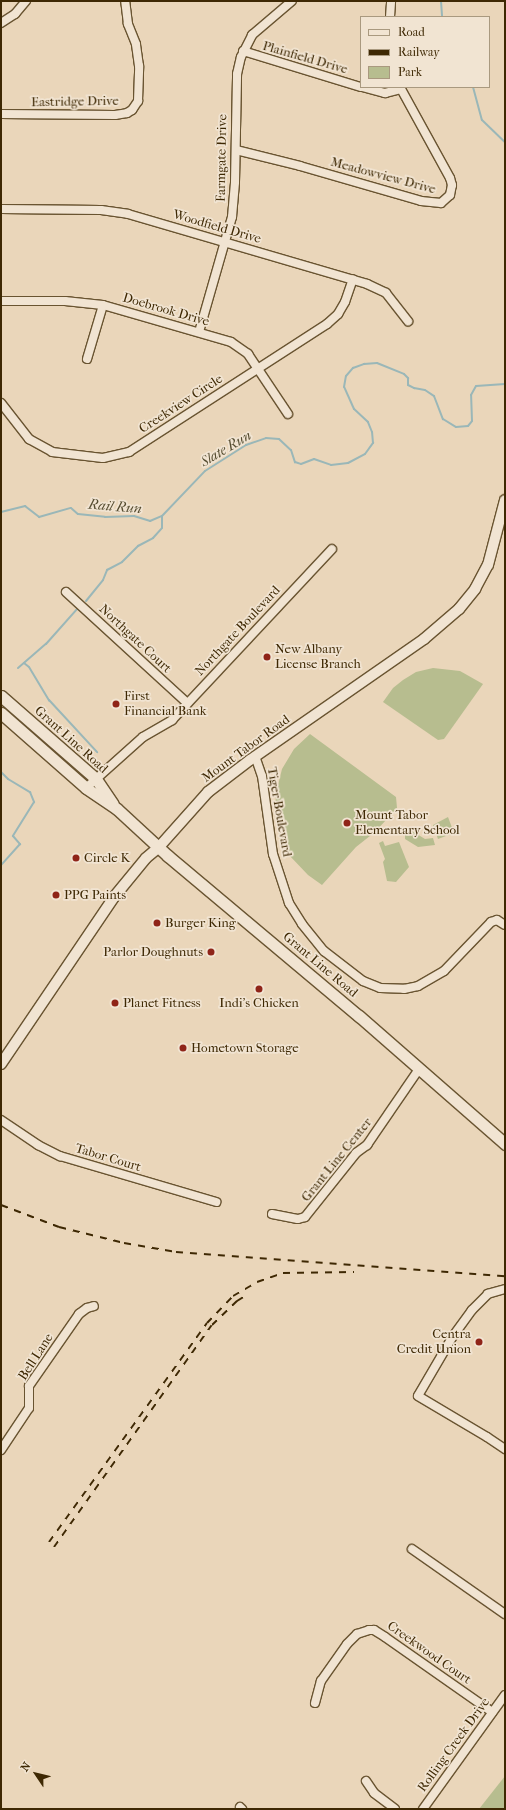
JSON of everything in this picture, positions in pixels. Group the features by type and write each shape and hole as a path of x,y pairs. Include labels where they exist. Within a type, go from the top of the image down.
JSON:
{"main road":[{"name":"Grant Line Road","path":"1,696 96,779 117,809"},
{"name":"Grant Line Road","path":"1,713 86,788 117,809 159,847 505,1144"}],"street":[{"path":"1,23 15,14 26,1"},
{"name":"Eastridge Drive","path":"1,114 115,115 127,113 132,110 138,101 139,66 136,44 128,24 125,1"},
{"name":"Farmgate Drive","path":"199,332 225,244 233,209 236,150 237,74 243,52 257,29 292,1"},
{"path":"390,16 392,1"},
{"name":"Plainfield Drive","path":"243,52 360,86"},
{"name":"Plainfield Drive","path":"366,88 385,93 401,88"},
{"name":"Meadowview Drive","path":"236,150 300,166 421,201 441,203 450,195 452,185 450,178 401,88"},
{"name":"Woodfield Drive","path":"1,209 115,211 367,284 386,293 408,321"},
{"name":"Creekview Circle","path":"1,403 24,433 44,449 68,455 95,458 112,457 135,448 327,324 338,314 345,302 353,279"},
{"name":"Doebrook Drive","path":"1,301 65,301 102,305 199,332 238,345 248,354 288,414"},
{"path":"87,359 102,305"},
{"name":"Mount Tabor Road","path":"1,1064 114,897 146,858 159,847 208,792 255,756 424,639 451,617 475,589 488,565 505,500"},
{"name":"Northgate Boulevard","path":"86,788 143,737 172,720 332,549"},
{"name":"Northgate Court","path":"66,592 187,703"},
{"name":"Tiger Boulevard","path":"255,756 262,776 273,854 289,903 302,924 324,951 363,981 380,988 404,989 418,986 444,971 491,922 497,920 505,925"},
{"name":"Grant Line Center","path":"272,1214 298,1219 305,1217 311,1212 356,1153 367,1145 419,1069"},
{"name":"Tabor Court","path":"1,1120 38,1145 60,1156 216,1202"},
{"path":"505,1289 488,1294 472,1310 454,1336 418,1396 488,1436 505,1449"},
{"name":"Bell Lane","path":"1,1450 29,1408 29,1386 79,1314 87,1308 94,1306"},
{"path":"412,1549 505,1614"},
{"name":"Creekwood Court","path":"315,1703 321,1681 347,1644 357,1634 374,1630 492,1712"},
{"name":"Rolling Creek Drive","path":"423,1809 505,1695"},
{"path":"366,1781 374,1793 395,1809"}],"green space":[{"path":"433,668 460,671 483,684 444,739 438,740 383,702 393,688 403,680 416,672"},
{"path":"310,734 396,797 397,808 375,832 356,847 322,885 308,875 289,855 280,837 275,813 276,793 282,769 294,749"},
{"path":"448,817 454,833 438,839 433,825"},
{"path":"407,831 412,831 425,839 433,838 435,845 418,847 405,839 405,834"},
{"path":"383,841 385,846 399,842 409,867 396,882 387,881 383,862 385,859 379,843"},
{"path":"505,1776 505,1809 479,1809"}],"waterway":[{"name":"Slate Run","path":"441,1 442,16"},
{"name":"Slate Run","path":"473,88 482,120 505,142"},
{"name":"Slate Run","path":"86,601 103,580 107,570 122,562 138,546 153,538 162,528 162,516 205,471 246,445 266,438 279,439 291,450 295,462 301,464 314,459 331,465 348,463 365,454 373,443 372,432 368,422 354,409 344,387 346,376 353,368 364,364 377,363 404,374 408,378 408,385 425,390 434,396 443,419 456,427 468,426 472,421 471,395 476,386 505,384"},
{"name":"Rail Run","path":"1,512 25,506 39,517 71,508 78,514 105,517 134,516 150,521 162,516"},
{"name":"Slate Run","path":"18,668 46,644 78,608"},
{"path":"24,663 29,667 49,700 97,752"},
{"path":"1,772 8,779 30,792 34,802 13,836 20,844 1,865"}],"railway":[{"path":"1,1205 59,1227 124,1243 176,1252 505,1276"},
{"path":"49,1542 207,1323 233,1296 257,1282 283,1273 354,1272"},
{"path":"54,1547 212,1325 237,1301 248,1294"}],"place":[{"name":"New Albany License Branch","path":"267,657"},
{"name":"First Financial Bank","path":"116,704"},
{"name":"Mount Tabor Elementary School","path":"347,823"},
{"name":"Circle K","path":"76,858"},
{"name":"PPG Paints","path":"56,895"},
{"name":"Burger King","path":"157,923"},
{"name":"Parlor Doughnuts","path":"211,952"},
{"name":"Indi's Chicken","path":"259,989"},
{"name":"Planet Fitness","path":"115,1003"},
{"name":"Hometown Storage","path":"183,1048"},
{"name":"Centra Credit Union","path":"479,1342"}]}
